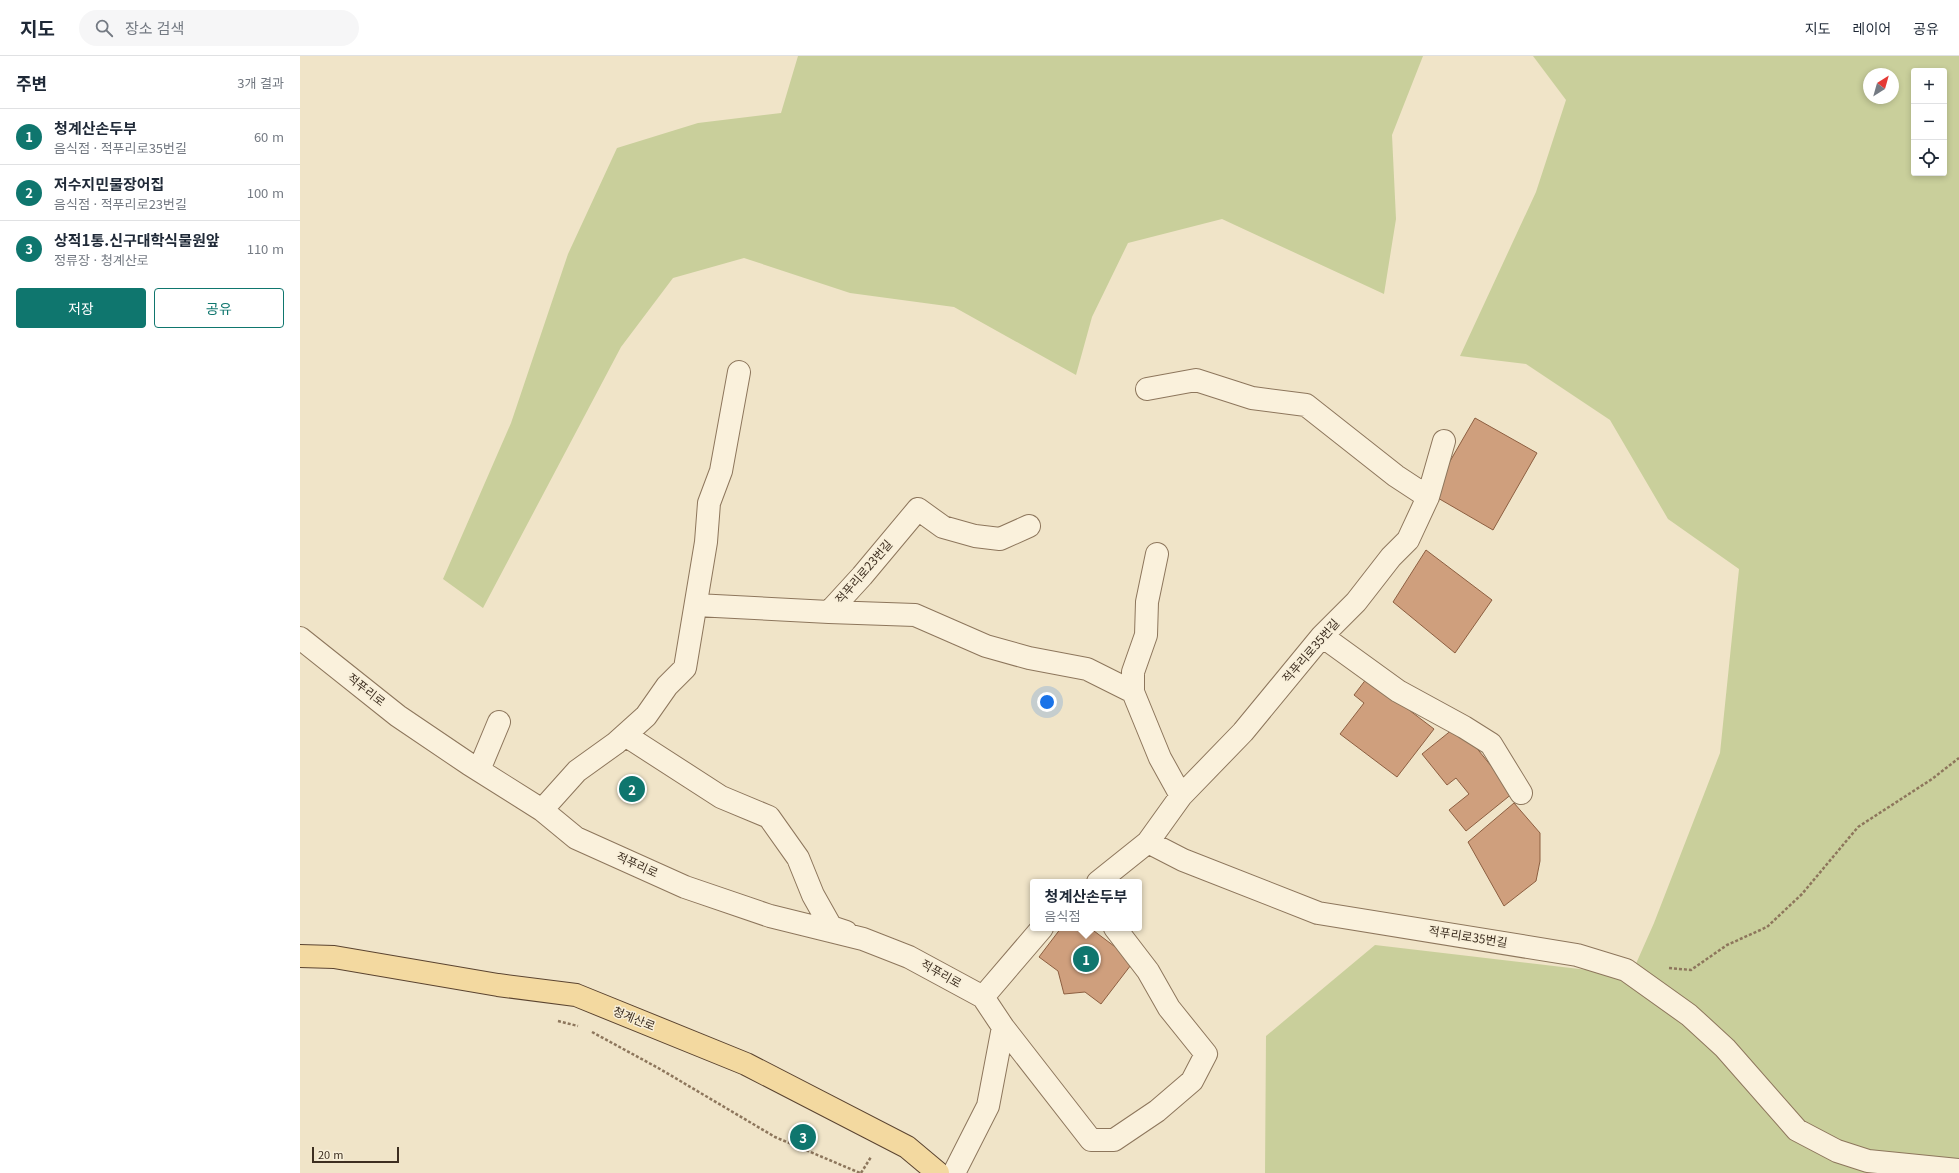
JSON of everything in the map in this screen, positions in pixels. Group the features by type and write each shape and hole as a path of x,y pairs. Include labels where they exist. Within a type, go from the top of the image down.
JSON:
{"main road":[{"name":"청계산로","path":"300,956 334,957 498,985 576,995 746,1064 907,1147 938,1173"}],"street":[{"path":"542,810 577,771 625,735 646,716 667,686 685,668 706,542 709,503 721,471 739,372"},
{"path":"1147,389 1196,380 1252,398 1306,405 1396,476 1428,497"},
{"name":"적푸리로35번길","path":"1102,879 1148,842 1181,796 1243,732 1322,636 1356,602 1391,557 1408,540 1428,497 1444,441"},
{"name":"적푸리로23번길","path":"696,605 829,612 862,576 918,509 943,527 975,536 1000,539 1029,526"},
{"path":"1158,554 1147,602 1146,635 1133,672 1133,692 1160,758 1181,796"},
{"path":"829,612 915,615 986,646 1029,658 1087,669 1133,692"},
{"path":"1322,636 1398,691 1464,727 1491,744 1521,793"},
{"name":"적푸리로","path":"300,638 398,716 478,770 542,810 576,838 685,887 770,916 864,939 909,957 983,997 1003,1027 1091,1140 1114,1140 1157,1111 1192,1081 1206,1054 1169,1008 1148,971 1117,931"},
{"path":"478,770 499,722"},
{"path":"625,735 721,797 769,817 798,858 813,895 831,927 864,939"},
{"name":"적푸리로35번길","path":"1148,842 1183,860 1318,914 1515,944 1576,955 1626,970 1689,1015 1725,1048 1797,1130 1837,1151 1868,1161 1959,1170"},
{"path":"983,997 1039,931"},
{"path":"954,1173 988,1106 1003,1027"}],"path":[{"path":"1668,968 1691,970 1727,945 1767,927 1802,894 1858,827 1932,779 1959,758"},
{"path":"553,1020 584,1028"},
{"path":"591,1031 660,1069 775,1137 860,1173"}],"green space":[{"path":"798,56 1423,56 1392,135 1396,219 1384,294 1222,219 1128,243 1092,317 1076,375 954,307 850,293 744,258 673,278 621,347 483,608 443,579 511,423 568,254 617,148 698,123 781,113"},
{"path":"1533,56 1959,56 1959,1173 1265,1173 1266,1036 1375,945 1631,975 1654,923 1720,753 1739,569 1668,519 1610,420 1526,364 1460,356 1536,192 1566,100"}],"building":[{"path":"1475,418 1537,453 1493,530 1431,494"},
{"path":"1426,550 1492,600 1455,653 1393,602"},
{"path":"1367,678 1434,729 1397,777 1340,734 1364,703 1354,695"},
{"path":"1458,725 1513,793 1466,831 1449,810 1469,794 1456,778 1447,785 1422,754"},
{"path":"1514,803 1540,833 1540,861 1536,881 1504,906 1468,842"},
{"path":"1059,931 1094,931 1134,961 1101,1004 1085,992 1064,994 1058,971 1039,957"}],"place":[{"name":"저수지민물장어집","path":"632,789"},
{"name":"청계산손두부","path":"1086,959"},
{"name":"상적1통.신구대학식물원앞","path":"803,1137"}]}
